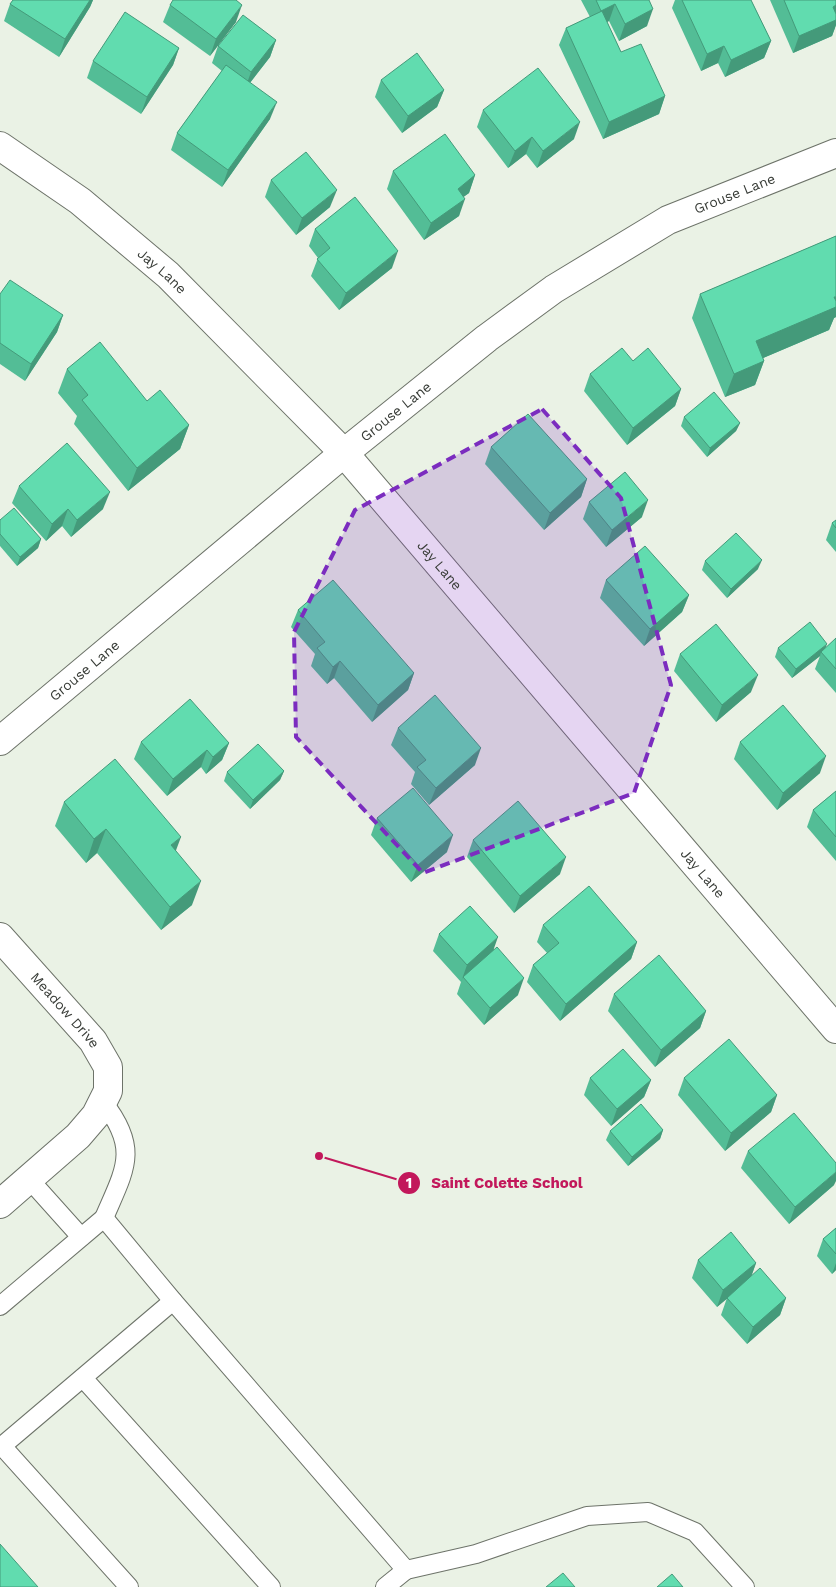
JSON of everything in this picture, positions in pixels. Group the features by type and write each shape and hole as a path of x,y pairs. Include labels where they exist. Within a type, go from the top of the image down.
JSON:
{"street":[{"name":"Jay Lane","path":"0,146 80,201 168,275 344,453 836,1029"},
{"name":"Grouse Lane","path":"0,741 344,453 488,338 554,289 668,220 836,153"},
{"name":"Meadow Drive","path":"0,937 93,1041 108,1067 106,1097"},
{"path":"0,1204 78,1136 96,1115 106,1097"}],"lane":[{"path":"0,1306 104,1218 126,1162 125,1143 106,1097"},
{"path":"29,1179 81,1238"},
{"path":"104,1218 173,1301 406,1570"},
{"path":"129,1587 1,1447 173,1301"},
{"path":"83,1378 271,1587"},
{"path":"385,1587 406,1570 476,1554 586,1516 648,1512 695,1532 745,1587"}],"highlighted area":[{"path":"542,409 621,498 671,685 634,793 423,873 296,737 294,632 355,510"}],"building":[{"path":"13,0 90,0 65,39 10,4"},
{"path":"173,0 236,0 242,5 216,39 170,5"},
{"path":"596,0 649,0 653,9 625,24 615,4 601,11"},
{"path":"682,0 751,0 771,41 731,60 724,46 707,54"},
{"path":"784,0 836,0 836,5 833,7 836,20 799,36"},
{"path":"602,11 621,52 641,44 665,96 609,122 566,28"},
{"path":"125,12 179,48 147,97 93,61"},
{"path":"243,15 276,40 251,72 218,46"},
{"path":"417,53 444,90 408,116 381,80"},
{"path":"226,65 277,102 228,170 177,133"},
{"path":"538,68 580,122 543,151 532,137 515,151 483,110"},
{"path":"445,134 475,175 458,189 465,199 431,223 393,171"},
{"path":"306,152 337,190 302,218 271,180"},
{"path":"355,197 398,251 346,293 317,259 330,248 315,229"},
{"path":"836,236 836,297 834,297 836,307 756,341 764,361 734,374 700,294"},
{"path":"10,280 63,315 31,364 0,343 0,294"},
{"path":"100,342 147,401 160,390 189,425 137,468 82,400 88,395 67,369"},
{"path":"622,348 633,361 648,348 681,389 633,428 590,374"},
{"path":"714,392 740,423 710,448 684,417"},
{"path":"528,414 587,479 550,513 491,447"},
{"path":"67,443 110,492 77,520 68,509 52,524 19,486"},
{"path":"625,472 648,500 612,530 589,502"},
{"path":"14,508 41,539 20,557 0,534 0,520"},
{"path":"836,520 836,528 832,523"},
{"path":"736,533 762,560 731,589 705,561"},
{"path":"645,546 689,595 650,629 606,580"},
{"path":"333,580 414,673 378,705 340,661 333,667 317,648 325,642 298,610"},
{"path":"810,622 827,644 796,669 778,648"},
{"path":"716,624 758,675 722,705 680,654"},
{"path":"836,638 836,669 821,652"},
{"path":"435,695 481,748 436,788 417,767 426,760 398,728"},
{"path":"190,699 229,743 213,757 207,750 173,779 141,742"},
{"path":"783,705 826,756 783,793 740,742"},
{"path":"258,744 284,771 253,800 227,772"},
{"path":"115,759 181,837 171,845 201,881 170,907 106,829 94,839 64,802"},
{"path":"413,788 453,835 418,865 377,818"},
{"path":"836,791 836,837 813,810"},
{"path":"518,801 566,857 520,896 473,840"},
{"path":"589,886 637,942 566,1004 533,965 559,943 543,925"},
{"path":"470,906 498,937 467,965 439,934"},
{"path":"497,947 524,978 490,1008 463,977"},
{"path":"659,955 706,1011 661,1050 614,994"},
{"path":"729,1039 777,1095 731,1133 684,1078"},
{"path":"623,1049 651,1080 617,1109 590,1078"},
{"path":"641,1104 663,1130 632,1157 610,1131"},
{"path":"794,1113 836,1163 836,1172 795,1207 748,1151"},
{"path":"836,1228 836,1254 823,1239"},
{"path":"731,1232 756,1263 723,1290 698,1260"},
{"path":"760,1268 786,1298 753,1327 727,1298"},
{"path":"0,1544 38,1587 0,1587"},
{"path":"563,1573 575,1587 546,1587"},
{"path":"672,1574 683,1587 657,1587"}],"place":[{"name":"Saint Colette School","path":"319,1156"}]}
